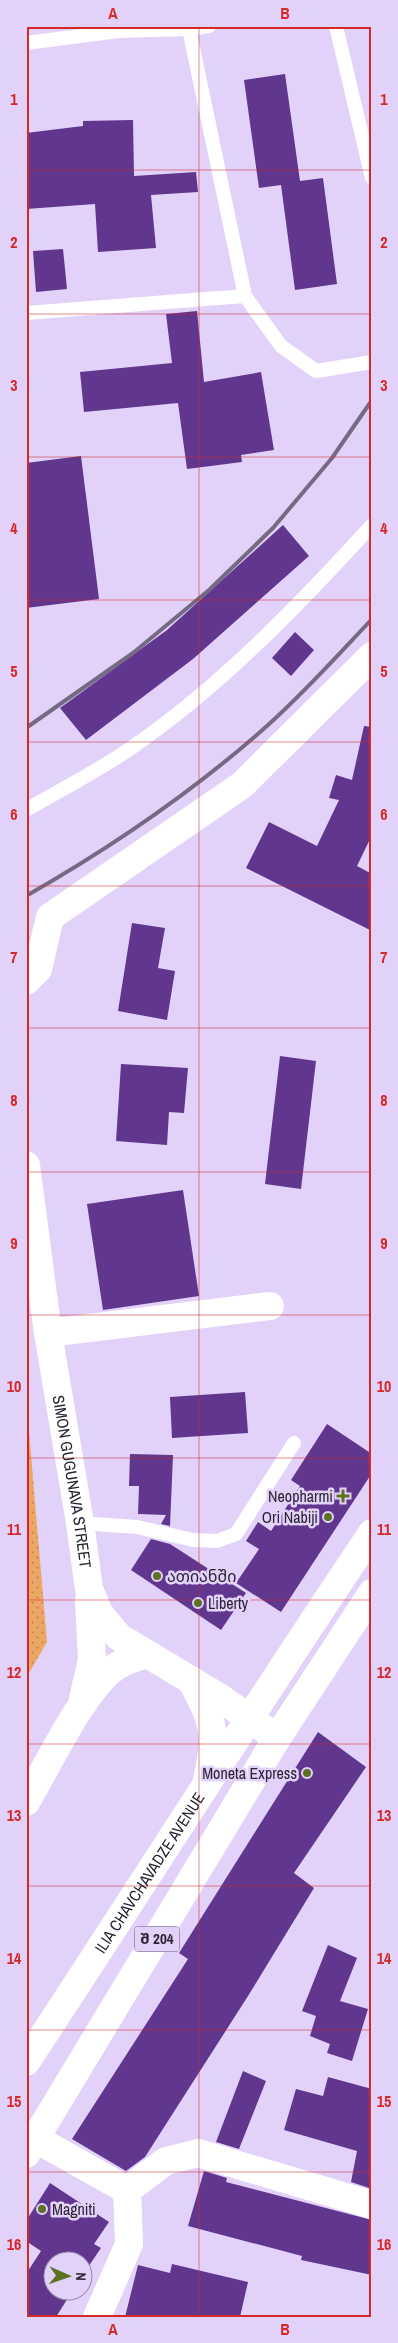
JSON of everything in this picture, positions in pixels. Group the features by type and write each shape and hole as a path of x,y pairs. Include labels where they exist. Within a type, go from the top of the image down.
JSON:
{"main road":[{"path":"26,980 38,969 50,917 242,785 372,656"},
{"name":"SIMON GUGUNAVA STREET","path":"26,1165 48,1333 80,1524 88,1589 99,1613 119,1637 191,1680 277,1738"},
{"path":"48,1333 270,1306"},
{"name":"ILIA CHAVCHAVADZE AVENUE","path":"26,2062 372,1533"},
{"path":"80,1708 92,1660 88,1589"},
{"name":"შ 204","path":"30,2142 277,1738 372,1593"},
{"path":"26,1802 80,1708 114,1668 146,1654"},
{"path":"191,1680 207,1710 214,1731 213,1752 206,1788"},
{"path":"30,2142 126,2190"},
{"path":"126,2190 166,2161 198,2153 372,2205"},
{"path":"97,2317 129,2244 126,2190"}],"lane":[{"path":"26,43 58,33 189,29 209,26"},
{"path":"336,26 372,178"},
{"path":"189,29 245,296 281,346 316,371 372,362"},
{"path":"26,314 245,296"},
{"path":"26,810 133,746 229,671 320,582 372,525"},
{"path":"80,1524 137,1527 193,1540 216,1541 236,1534 294,1443"}],"shaded area":[{"path":"26,1397 47,1642 26,1678"}],"building":[{"path":"285,74 300,181 323,178 337,284 295,290 281,185 259,188 244,80"},
{"path":"133,120 134,176 196,172 198,192 151,195 156,248 98,252 95,204 26,209 26,133 83,126 83,121"},
{"path":"63,249 67,289 36,292 33,251"},
{"path":"197,311 204,382 261,372 274,450 241,455 242,462 187,469 178,403 84,412 80,372 172,363 166,314"},
{"path":"81,456 99,599 26,608 26,463"},
{"path":"283,525 309,556 193,659 86,740 60,708 167,630"},
{"path":"295,632 314,650 291,676 272,658"},
{"path":"364,726 372,727 372,835 357,866 372,874 372,931 246,868 269,822 317,846 339,800 329,798 336,775 352,780"},
{"path":"132,923 165,928 158,968 175,971 167,1020 118,1011"},
{"path":"280,1056 316,1061 301,1189 265,1184"},
{"path":"121,1064 188,1068 184,1113 169,1112 167,1145 116,1141"},
{"path":"183,1190 199,1296 103,1310 87,1204"},
{"path":"245,1392 248,1433 172,1438 170,1397"},
{"path":"327,1424 372,1454 372,1473 281,1612 236,1583 259,1549 246,1541 258,1522 271,1531 300,1486 291,1480"},
{"path":"130,1454 173,1455 170,1526 161,1524 166,1515 138,1514 139,1486 129,1486"},
{"path":"151,1539 170,1544 246,1593 221,1630 131,1570"},
{"path":"318,1732 366,1767 294,1873 314,1888 248,1996 145,2157 126,2171 72,2139 188,1959 179,1953"},
{"path":"328,1945 357,1958 340,2001 368,2009 352,2061 327,2053 330,2044 310,2036 316,2016 302,2011"},
{"path":"243,2071 266,2081 239,2149 216,2142"},
{"path":"328,2077 372,2089 372,2189 351,2182 357,2151 284,2130 296,2089 323,2096"},
{"path":"204,2171 227,2178 226,2182 372,2220 372,2275 301,2260 302,2256 188,2226"},
{"path":"50,2183 109,2222 94,2244 101,2248 92,2261 92,2250 42,2250 42,2300 67,2300 56,2317 26,2317 26,2274 41,2251 26,2241 26,2221"},
{"path":"172,2264 248,2282 240,2317 125,2317 138,2265 170,2273"}],"railway":[{"path":"26,728 133,653 209,590 273,528 332,458 372,400"},
{"path":"26,896 121,838 211,773 282,712 372,619"}],"place":[{"name":"Neopharmi","path":"343,1496"},
{"name":"Ori Nabiji","path":"328,1517"},
{"name":"ათიანში","path":"157,1576"},
{"name":"Liberty","path":"198,1603"},
{"name":"Moneta Express","path":"307,1773"},
{"name":"Magniti","path":"42,2209"}]}
